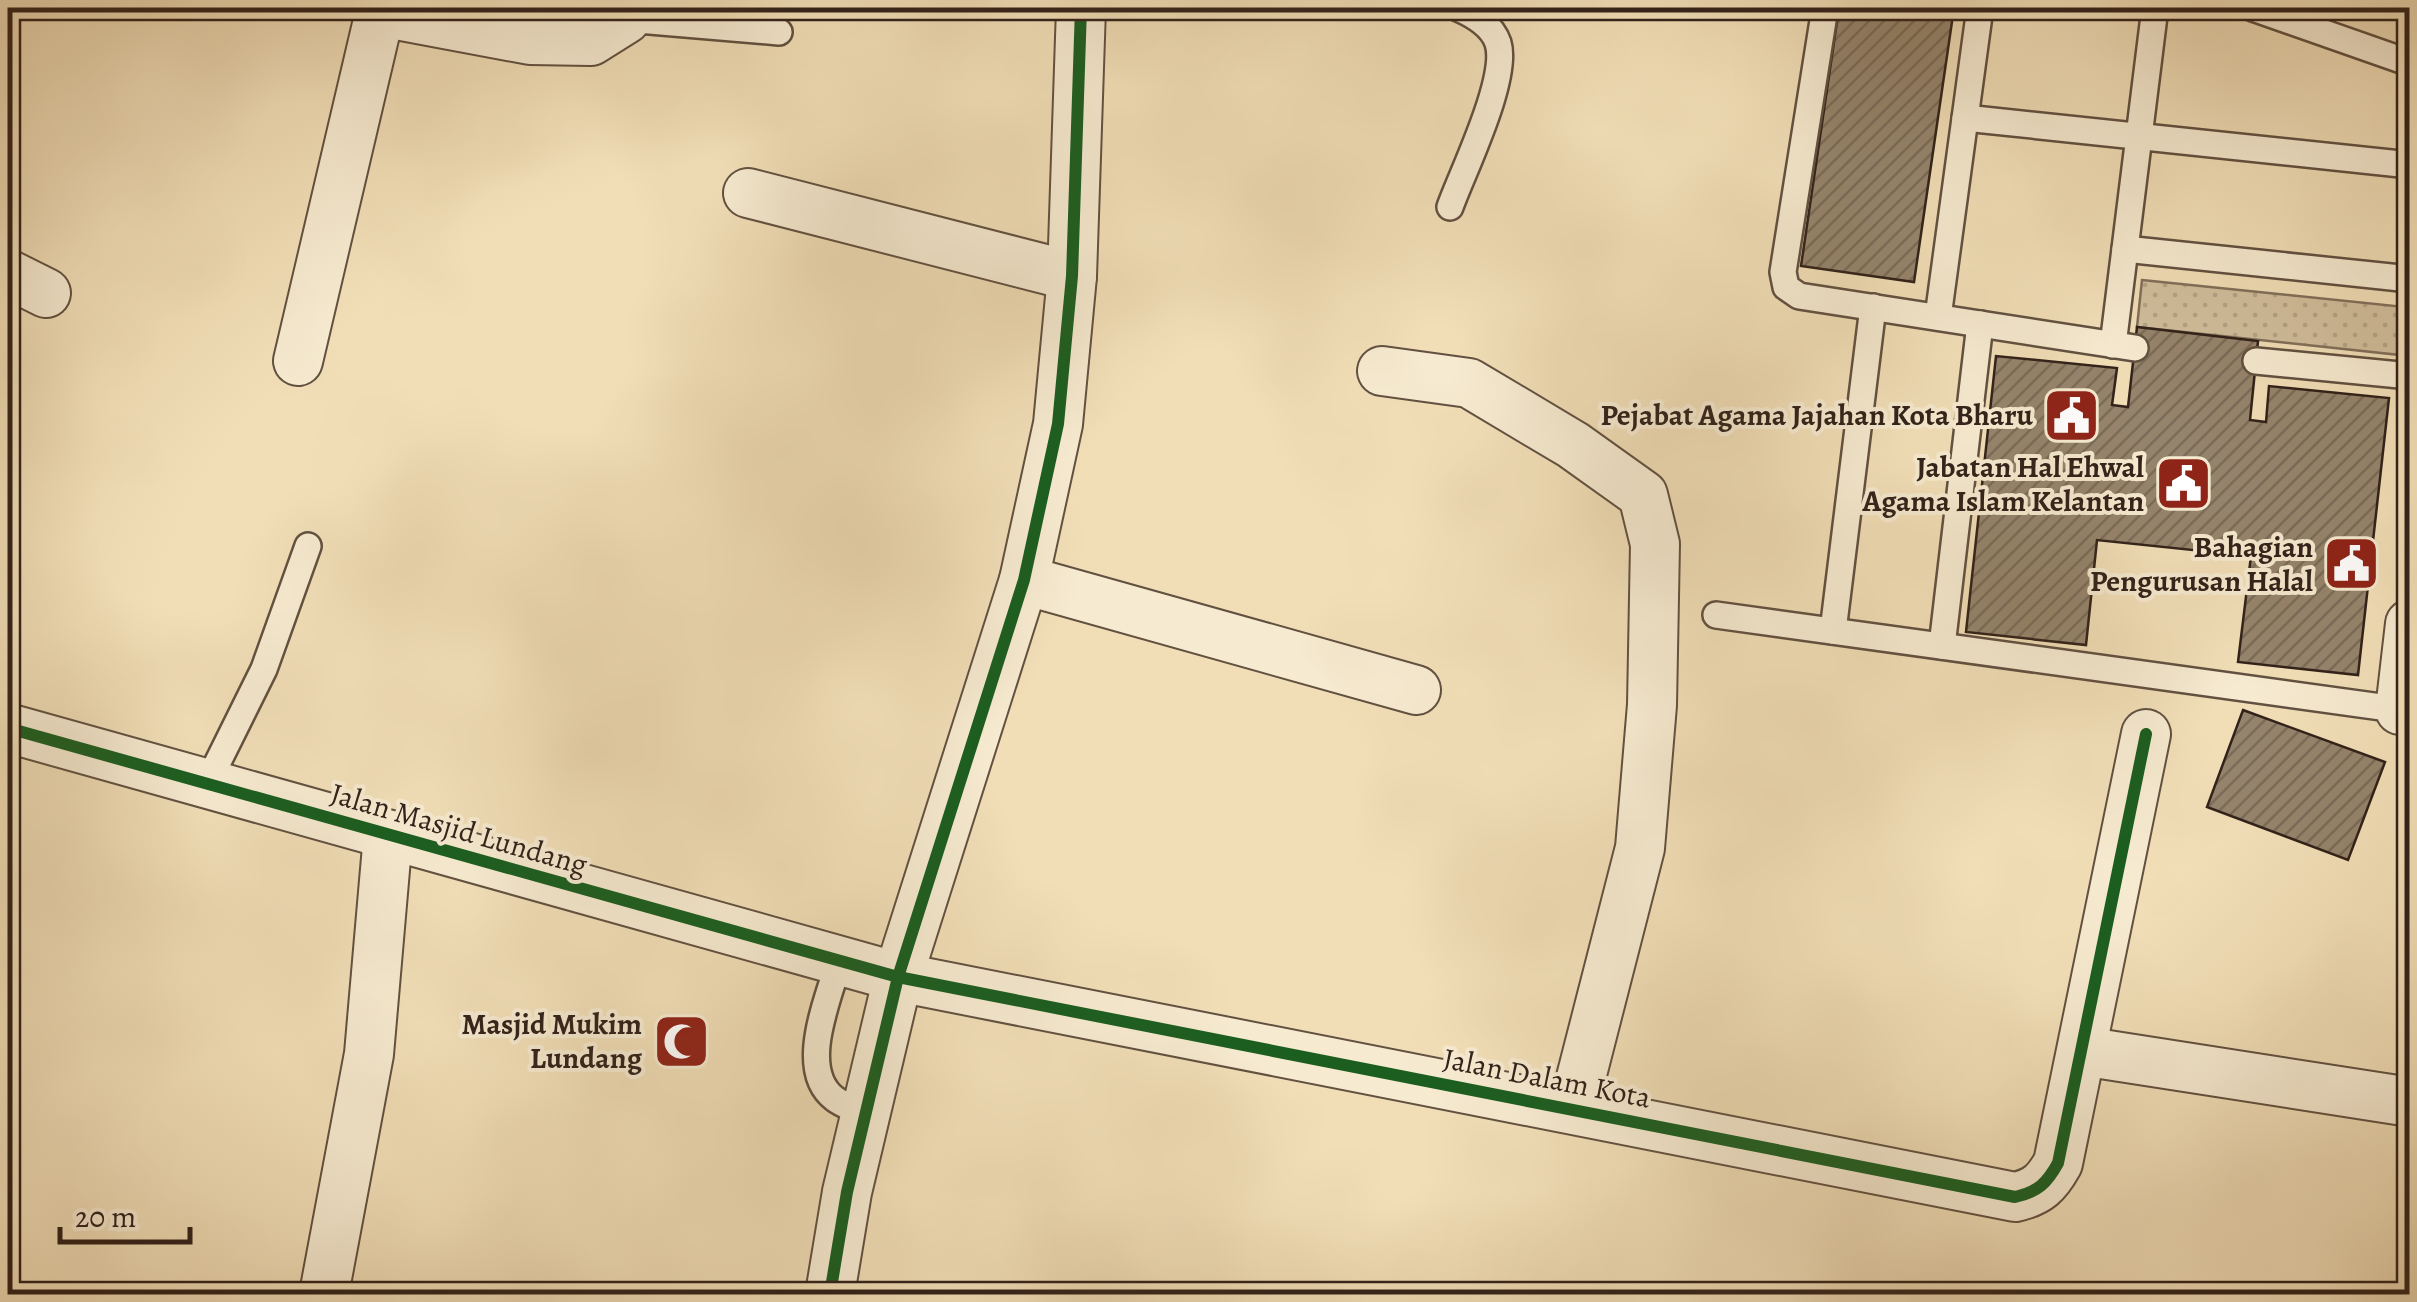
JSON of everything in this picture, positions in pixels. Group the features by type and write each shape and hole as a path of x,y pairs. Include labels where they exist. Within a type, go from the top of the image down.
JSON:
{"street":[{"path":"830,1294 864,1114 898,978 1024,580 1058,424 1072,276 1080,8"},
{"path":"298,361 368,10 546,40 592,42 628,14"},
{"path":"748,193 1072,276"},
{"path":"1382,371 1469,384 1573,445 1643,495 1654,544 1652,705 1640,848 1573,1108"},
{"path":"1024,580 1416,690"},
{"path":"2404,710 2410,624"},
{"name":"Jalan Masjid Lundang","path":"8,728 898,978"},
{"name":"Jalan Dalam Kota","path":"898,978 2015,1197 2034,1192 2049,1180 2058,1163 2146,734"},
{"path":"324,1294 369,1054 388,835"},
{"path":"2082,1051 2410,1102"}],"lane":[{"path":"1450,207 1496,82 1499,60 1498,42 1481,20 1458,8"},
{"path":"1825,8 1783,280 1799,296 2124,346 2125,249 2154,8"},
{"path":"1938,317 1980,8"},
{"path":"2252,8 2409,62"},
{"path":"628,14 779,32"},
{"path":"1965,118 2410,165"},
{"path":"2125,249 2410,279"},
{"path":"1833,630 1874,307"},
{"path":"1942,646 1980,324"},
{"path":"2256,360 2410,376"},
{"path":"207,784 264,669 308,546"},
{"path":"1716,615 2404,710"},
{"path":"839,961 816,1046 820,1078 832,1098 864,1114"}],"shaded area":[{"path":"2142,280 2405,307 2400,355 2137,327"}],"building":[{"path":"1839,8 1954,8 1914,282 1801,266"},
{"path":"2137,327 2258,341 2250,420 2266,422 2269,386 2389,398 2358,675 2238,662 2251,556 2097,540 2086,645 1966,632 1996,356 2117,368 2112,405 2128,407"},
{"path":"2243,710 2385,762 2348,860 2207,807"}],"cycle path":[{"path":"830,1294 847,1192 898,977 1024,580 1058,424 1072,276 1081,8"},
{"path":"8,728 898,977 2015,1197 2041,1186 2058,1163 2146,734"}],"place":[{"name":"Pejabat Agama Jajahan Kota Bharu","path":"2072,415"},
{"name":"Jabatan Hal Ehwal Agama Islam Kelantan","path":"2183,484"},
{"name":"Bahagian Pengurusan Halal","path":"2352,564"},
{"name":"Masjid Mukim Lundang","path":"681,1041"}]}
